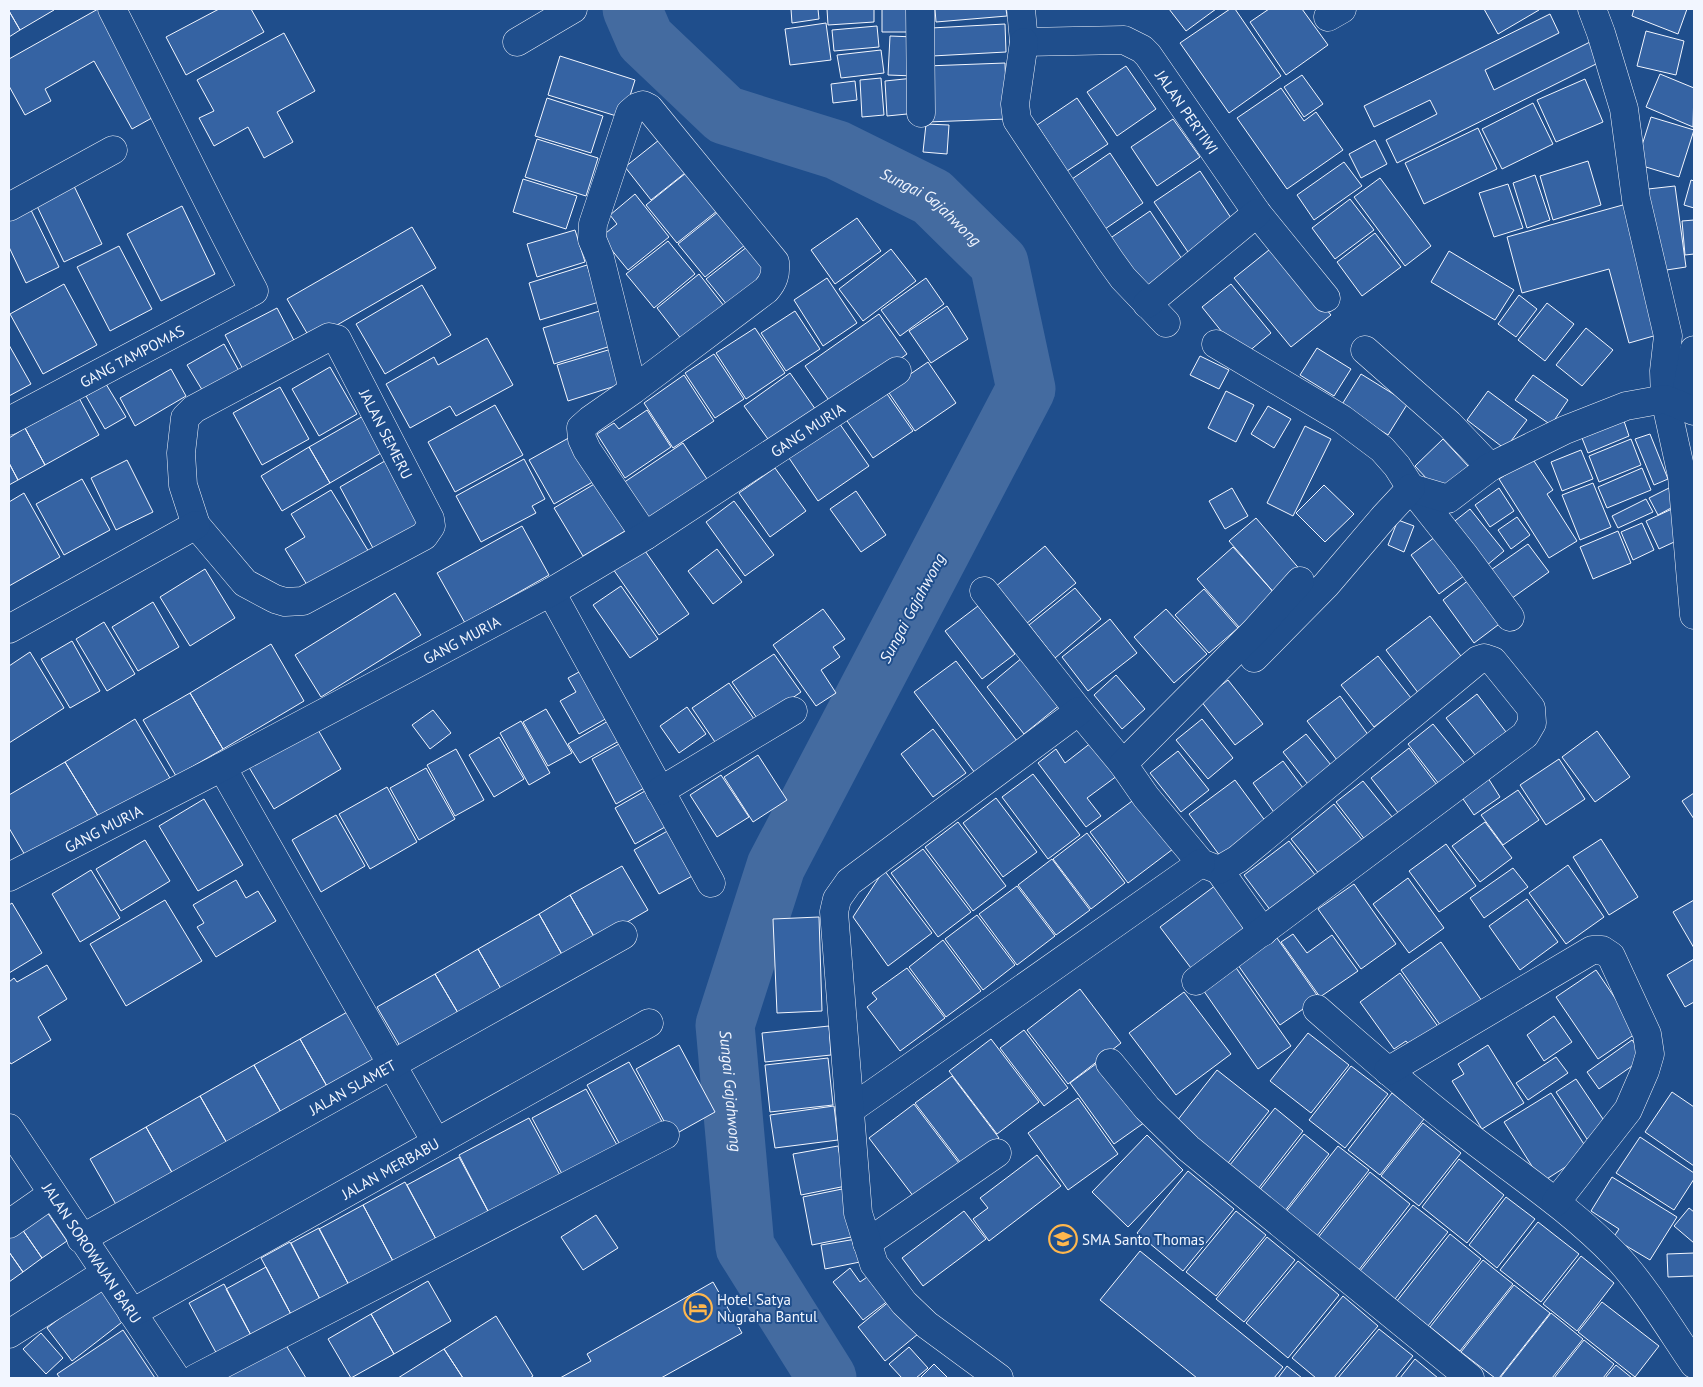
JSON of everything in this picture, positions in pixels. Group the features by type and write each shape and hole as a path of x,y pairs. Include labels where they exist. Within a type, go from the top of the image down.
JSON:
{"street":[{"name":"GANG TAMPOMAS","path":"9,421 254,291 112,9"},
{"path":"517,42 573,9"},
{"path":"920,9 920,113"},
{"path":"1021,9 1024,42 1015,104 1017,120 1110,260 1146,304 1166,323"},
{"path":"1592,9 1624,109 1636,198 1668,336 1664,372 1681,405"},
{"name":"JALAN PERTIWI","path":"1024,42 1124,40 1142,49 1257,213 1326,298"},
{"path":"633,390 600,258 592,239 593,224 630,113 643,105 649,108 775,262 776,269 775,276 766,290 633,390 590,420 581,428 582,439 587,450 646,536"},
{"path":"9,207 113,150"},
{"path":"1146,304 1257,213"},
{"name":"JALAN SEMERU","path":"328,337 337,339 430,519 431,526 424,536 303,601 294,602 275,599 245,583 196,525 183,485 180,453 185,418 194,409 328,337"},
{"path":"1216,344 1342,419 1382,450 1397,466 1411,488 1510,617"},
{"path":"1365,350 1449,424 1490,467"},
{"path":"1694,350 1681,405 1682,476 1694,615"},
{"name":"GANG MURIA","path":"9,877 222,767 551,592 646,536 897,371"},
{"path":"1411,488 1448,499 1490,467 1566,430 1626,406 1681,405"},
{"path":"1236,676 1326,585 1411,488"},
{"path":"9,629 196,525"},
{"path":"1123,764 1255,631 1300,581"},
{"path":"984,591 1123,764 1146,798 1210,867 1263,932"},
{"path":"551,592 711,883"},
{"path":"851,1109 1210,867 1238,859 1478,660 1484,658 1493,661 1531,708 1532,723 1525,735 1196,981"},
{"path":"999,1378 927,1325 904,1303 874,1264 858,1213 834,912 842,889 849,882 1079,711"},
{"path":"660,791 793,712"},
{"path":"222,767 436,1142"},
{"name":"JALAN SLAMET","path":"82,1239 624,935"},
{"path":"1388,1071 1592,950 1602,950 1611,956 1648,1034 1650,1054 1646,1071 1628,1110 1556,1202"},
{"path":"1317,1010 1461,1131 1556,1202 1600,1241 1635,1278 1694,1364"},
{"name":"JALAN MERBABU","path":"132,1313 649,1023"},
{"path":"1110,1063 1147,1108 1188,1148 1470,1378"},
{"name":"JALAN SOROWAJAN BARU","path":"9,1128 176,1378"},
{"path":"196,1378 665,1135"},
{"path":"867,1242 997,1153"},
{"path":"9,1224 52,1194"},
{"path":"9,1334 105,1273"}],"building":[{"path":"9,9 53,9 54,10 20,30"},
{"path":"101,9 159,114 132,129 94,61 45,89 51,101 25,115 9,86 9,59"},
{"path":"219,9 251,9 264,32 186,75 166,37"},
{"path":"791,9 818,9 819,19 792,23"},
{"path":"827,9 874,9 874,22 828,25"},
{"path":"882,9 914,9 914,32 882,32"},
{"path":"935,9 1006,9 1007,16 936,22"},
{"path":"1169,9 1216,9 1186,31"},
{"path":"1230,9 1235,9 1281,76 1229,113 1180,43"},
{"path":"1269,9 1302,9 1328,45 1286,75 1250,22"},
{"path":"1484,9 1538,9 1539,10 1498,34"},
{"path":"1634,9 1687,9 1678,34 1632,16"},
{"path":"9,11 20,30 9,37"},
{"path":"1550,14 1559,33 1485,70 1494,90 1594,40 1604,60 1397,163 1386,140 1437,114 1430,100 1374,127 1364,106"},
{"path":"826,23 831,60 790,65 785,29"},
{"path":"1005,24 1006,52 932,56 931,28"},
{"path":"877,26 879,47 834,51 832,30"},
{"path":"1646,31 1684,41 1676,75 1637,66"},
{"path":"284,33 315,91 277,112 293,142 264,158 248,127 214,146 199,118 214,111 197,80"},
{"path":"890,36 915,37 914,76 888,75"},
{"path":"881,50 884,73 841,78 837,55"},
{"path":"560,56 635,80 623,118 548,95"},
{"path":"1005,63 1007,119 927,122 926,66"},
{"path":"1126,66 1156,109 1117,136 1087,92"},
{"path":"1660,74 1694,88 1693,127 1646,107"},
{"path":"1302,75 1323,104 1304,117 1284,87"},
{"path":"881,78 884,115 862,117 860,80"},
{"path":"914,78 917,113 887,116 885,81"},
{"path":"1585,79 1603,122 1556,142 1537,100"},
{"path":"855,81 857,100 833,103 831,84"},
{"path":"1281,88 1304,121 1316,112 1343,150 1287,189 1237,118"},
{"path":"547,98 603,116 591,153 535,136"},
{"path":"1077,98 1108,144 1067,171 1037,125"},
{"path":"1533,103 1553,144 1502,169 1482,129"},
{"path":"1651,117 1694,130 1679,177 1636,164"},
{"path":"1173,119 1200,157 1157,186 1131,147"},
{"path":"926,124 949,125 947,154 923,152"},
{"path":"1478,128 1497,169 1424,204 1405,163"},
{"path":"537,139 598,158 586,196 525,177"},
{"path":"659,140 685,173 651,200 625,167"},
{"path":"1375,140 1387,164 1361,178 1349,154"},
{"path":"1110,153 1143,203 1105,229 1072,179"},
{"path":"1588,161 1601,205 1553,220 1540,176"},
{"path":"1344,162 1362,186 1314,220 1297,195"},
{"path":"691,169 722,207 677,243 646,205"},
{"path":"1200,171 1235,224 1190,255 1154,202"},
{"path":"1535,175 1550,220 1527,228 1513,183"},
{"path":"1380,178 1431,246 1405,266 1354,197"},
{"path":"523,179 577,196 566,229 513,212"},
{"path":"1691,180 1694,181 1694,208 1684,205"},
{"path":"73,184 102,244 64,262 35,202"},
{"path":"1508,184 1523,228 1494,237 1479,193"},
{"path":"1675,186 1686,267 1660,271 1648,189"},
{"path":"635,194 669,237 628,270 601,237 617,224 610,215"},
{"path":"1350,199 1374,230 1335,259 1312,228"},
{"path":"1630,203 1664,333 1629,343 1609,269 1522,293 1507,237"},
{"path":"29,206 59,267 26,283 9,247 9,216"},
{"path":"182,206 215,274 161,301 127,234"},
{"path":"723,208 750,241 705,277 678,244"},
{"path":"1150,211 1184,262 1143,289 1109,239"},
{"path":"857,218 881,251 835,284 811,250"},
{"path":"1694,220 1694,254 1685,255 1682,221"},
{"path":"412,227 436,268 311,340 287,299"},
{"path":"575,230 585,262 537,277 527,244"},
{"path":"1375,233 1401,267 1362,296 1337,262"},
{"path":"668,241 695,274 654,308 626,274"},
{"path":"752,243 774,270 728,306 706,279"},
{"path":"119,246 152,309 110,331 77,267"},
{"path":"1274,246 1331,315 1291,347 1234,278"},
{"path":"891,249 916,281 863,321 839,289"},
{"path":"1449,251 1514,290 1495,320 1431,282"},
{"path":"587,265 599,302 540,320 529,283"},
{"path":"699,274 724,306 682,340 657,308"},
{"path":"827,278 857,323 823,346 794,300"},
{"path":"926,278 944,304 900,336 881,310"},
{"path":"64,284 97,345 43,374 10,314"},
{"path":"1231,284 1271,333 1242,357 1202,307"},
{"path":"422,285 451,335 385,374 356,324"},
{"path":"1519,295 1537,309 1516,337 1498,324"},
{"path":"1547,303 1574,324 1545,361 1518,340"},
{"path":"947,306 968,339 931,363 909,331"},
{"path":"277,308 299,350 247,377 225,335"},
{"path":"606,309 617,344 554,364 543,328"},
{"path":"795,311 820,349 786,371 761,333"},
{"path":"879,314 907,354 833,406 805,366"},
{"path":"755,328 785,373 746,399 716,353"},
{"path":"1586,328 1613,350 1582,386 1556,365"},
{"path":"487,338 513,385 456,416 450,406 410,428 386,384 434,357 438,365"},
{"path":"224,344 243,378 207,398 187,365"},
{"path":"9,345 31,384 9,396"},
{"path":"615,348 625,383 568,401 557,365"},
{"path":"1317,348 1351,369 1334,396 1300,375"},
{"path":"714,354 744,399 715,418 685,373"},
{"path":"1200,356 1229,370 1219,389 1190,375"},
{"path":"928,362 956,403 915,431 887,390"},
{"path":"330,367 357,414 319,436 292,389"},
{"path":"171,369 186,396 135,426 120,398"},
{"path":"790,373 818,413 773,446 744,406"},
{"path":"1361,374 1408,403 1388,435 1341,406"},
{"path":"684,375 714,421 673,448 644,403"},
{"path":"1533,375 1568,400 1551,425 1515,400"},
{"path":"106,384 126,417 105,429 86,396"},
{"path":"280,387 309,439 262,465 233,413"},
{"path":"885,391 913,431 873,458 845,418"},
{"path":"1226,391 1254,405 1236,442 1208,428"},
{"path":"1488,391 1527,420 1505,449 1467,420"},
{"path":"79,398 99,435 45,465 25,428"},
{"path":"495,405 523,455 455,492 428,442"},
{"path":"1268,406 1291,419 1274,448 1251,434"},
{"path":"647,410 671,447 625,478 597,434 614,423 619,429"},
{"path":"365,415 386,450 330,483 309,447"},
{"path":"837,420 869,466 818,501 787,455"},
{"path":"1624,421 1629,436 1588,453 1582,438"},
{"path":"1305,426 1331,439 1293,516 1267,503"},
{"path":"25,428 45,465 18,480 9,463 9,438"},
{"path":"1650,434 1668,479 1654,485 1635,439"},
{"path":"574,435 598,479 554,504 529,460"},
{"path":"1443,439 1468,466 1440,493 1415,466"},
{"path":"1631,439 1641,465 1599,482 1589,456"},
{"path":"683,443 711,485 650,525 623,483"},
{"path":"309,447 330,483 282,511 261,476"},
{"path":"1581,450 1593,479 1562,491 1551,462"},
{"path":"390,458 425,522 374,550 340,487"},
{"path":"1532,458 1553,490 1547,494 1577,541 1549,558 1499,479"},
{"path":"524,459 545,499 532,506 536,513 481,542 456,496"},
{"path":"127,460 153,512 116,530 91,478"},
{"path":"9,463 18,480 9,485"},
{"path":"775,468 806,511 770,537 739,493"},
{"path":"1642,468 1651,490 1607,508 1598,487"},
{"path":"82,479 110,530 64,555 36,504"},
{"path":"596,483 625,531 583,556 554,508"},
{"path":"1593,483 1611,527 1580,540 1562,495"},
{"path":"1324,485 1354,514 1325,542 1296,513"},
{"path":"1673,486 1682,502 1658,515 1649,498"},
{"path":"1232,488 1248,516 1225,529 1209,501"},
{"path":"1499,488 1514,511 1490,527 1475,505"},
{"path":"331,490 372,557 312,593 285,549 305,537 291,514"},
{"path":"856,491 886,535 861,552 830,509"},
{"path":"24,493 60,557 9,586 9,502"},
{"path":"1646,499 1653,512 1618,528 1612,516"},
{"path":"734,501 774,555 745,576 706,522"},
{"path":"1470,509 1504,551 1486,566 1451,524"},
{"path":"1672,509 1685,537 1659,549 1646,521"},
{"path":"1517,517 1530,535 1511,549 1498,530"},
{"path":"1256,518 1302,572 1276,595 1229,541"},
{"path":"1398,520 1414,526 1404,552 1388,545"},
{"path":"1642,523 1654,550 1633,560 1621,532"},
{"path":"522,526 549,575 465,623 437,573"},
{"path":"1618,531 1631,563 1593,579 1580,547"},
{"path":"1439,534 1468,573 1439,594 1411,555"},
{"path":"1528,544 1549,572 1508,601 1488,572"},
{"path":"1045,546 1076,583 1026,624 995,587"},
{"path":"1233,547 1276,595 1239,627 1197,579"},
{"path":"643,548 689,614 659,635 613,569"},
{"path":"717,549 742,582 713,604 688,571"},
{"path":"205,569 235,618 190,646 160,597"},
{"path":"1470,579 1502,622 1474,643 1443,600"},
{"path":"621,586 658,639 630,658 593,605"},
{"path":"1075,588 1101,619 1055,658 1029,625"},
{"path":"1204,589 1238,628 1209,653 1175,615"},
{"path":"395,593 421,635 321,697 295,655"},
{"path":"153,602 179,647 138,671 112,627"},
{"path":"978,606 1015,654 982,679 945,631"},
{"path":"823,609 845,639 833,647 840,657 821,670 836,693 816,706 773,645"},
{"path":"1166,609 1207,654 1174,683 1134,637"},
{"path":"1430,616 1464,660 1419,694 1386,650"},
{"path":"1110,619 1137,653 1088,691 1062,657"},
{"path":"104,622 135,674 107,691 76,639"},
{"path":"72,641 100,691 70,708 41,659"},
{"path":"271,644 304,701 223,749 190,693"},
{"path":"30,652 64,708 9,743 9,666"},
{"path":"774,654 801,692 759,721 732,682"},
{"path":"1378,656 1411,698 1374,727 1341,685"},
{"path":"1023,657 1061,704 1024,734 987,687"},
{"path":"956,661 1017,741 975,773 914,692"},
{"path":"590,666 616,713 579,734 560,701 576,692 568,678"},
{"path":"1116,675 1145,709 1122,729 1094,695"},
{"path":"1228,680 1263,724 1235,745 1201,701"},
{"path":"729,683 754,719 717,745 692,708"},
{"path":"190,693 223,749 176,776 143,720"},
{"path":"1477,694 1506,732 1475,755 1446,718"},
{"path":"1340,696 1369,736 1337,760 1307,721"},
{"path":"687,707 706,734 679,753 660,726"},
{"path":"546,709 572,753 548,766 523,722"},
{"path":"433,710 451,733 430,749 412,725"},
{"path":"615,717 626,737 580,763 568,744"},
{"path":"135,719 170,778 100,819 65,762"},
{"path":"1202,719 1233,758 1208,779 1176,740"},
{"path":"521,721 550,773 529,785 500,733"},
{"path":"314,723 341,769 274,809 247,764"},
{"path":"1433,724 1468,767 1442,788 1408,744"},
{"path":"933,729 966,773 933,797 901,754"},
{"path":"1597,731 1630,777 1595,802 1562,757"},
{"path":"1306,734 1335,770 1311,788 1283,752"},
{"path":"499,737 524,779 494,797 469,755"},
{"path":"628,739 653,783 616,804 592,759"},
{"path":"1096,739 1121,773 1087,798 1101,816 1086,827 1038,763 1056,749 1065,763"},
{"path":"1409,748 1440,789 1402,818 1371,778"},
{"path":"456,749 484,800 455,816 427,765"},
{"path":"1178,751 1209,790 1181,812 1150,773"},
{"path":"758,755 787,800 753,822 724,777"},
{"path":"1559,759 1585,799 1546,825 1520,785"},
{"path":"1283,761 1309,796 1278,818 1253,783"},
{"path":"65,762 100,819 29,862 9,828 9,795"},
{"path":"426,768 455,819 419,840 390,788"},
{"path":"1033,774 1080,835 1048,859 1002,797"},
{"path":"721,775 749,817 717,837 690,795"},
{"path":"1488,778 1500,797 1474,815 1461,796"},
{"path":"1235,780 1269,826 1223,860 1189,814"},
{"path":"1363,781 1397,823 1369,845 1336,802"},
{"path":"387,787 417,842 370,869 339,814"},
{"path":"652,787 672,823 635,844 615,808"},
{"path":"1518,790 1539,820 1503,845 1481,815"},
{"path":"1694,793 1694,819 1682,801"},
{"path":"1139,796 1177,846 1128,883 1090,832"},
{"path":"996,798 1037,852 1003,877 963,823"},
{"path":"204,799 243,865 198,891 159,826"},
{"path":"1334,804 1367,846 1324,880 1291,839"},
{"path":"336,815 365,866 321,892 292,840"},
{"path":"958,822 1006,886 973,911 925,847"},
{"path":"1485,822 1512,858 1480,882 1452,846"},
{"path":"671,829 696,874 659,894 634,850"},
{"path":"1087,833 1125,883 1091,909 1053,859"},
{"path":"1601,839 1638,897 1609,915 1573,857"},
{"path":"145,840 170,881 121,911 96,869"},
{"path":"1289,841 1322,884 1277,919 1244,875"},
{"path":"1446,844 1476,886 1439,912 1409,871"},
{"path":"923,849 971,912 938,937 891,873"},
{"path":"1052,859 1090,910 1056,935 1018,885"},
{"path":"1568,865 1604,917 1566,944 1529,893"},
{"path":"622,866 648,910 596,940 570,895"},
{"path":"1513,868 1528,887 1484,918 1470,898"},
{"path":"91,870 120,918 80,942 52,894"},
{"path":"884,870 932,933 888,966 853,917"},
{"path":"1408,878 1444,928 1409,953 1373,904"},
{"path":"236,880 246,898 258,891 276,921 216,957 197,927 204,923 193,905"},
{"path":"1354,884 1396,944 1361,969 1318,909"},
{"path":"1216,885 1253,934 1197,976 1160,927"},
{"path":"1017,886 1055,936 1017,965 979,914"},
{"path":"570,895 596,940 564,958 539,914"},
{"path":"1527,899 1558,942 1520,970 1489,926"},
{"path":"165,900 202,961 126,1006 90,944"},
{"path":"1694,900 1694,948 1673,912"},
{"path":"12,903 42,953 9,973 9,905"},
{"path":"539,914 564,958 504,994 478,949"},
{"path":"977,915 1015,965 983,990 945,939"},
{"path":"819,917 822,1011 777,1013 773,919"},
{"path":"1293,934 1307,953 1332,935 1358,971 1320,997 1281,942"},
{"path":"1277,938 1319,998 1280,1025 1238,965"},
{"path":"943,940 981,991 946,1017 909,967"},
{"path":"1441,942 1482,1001 1443,1029 1401,970"},
{"path":"478,949 504,994 461,1018 435,974"},
{"path":"1694,959 1694,1002 1685,1007 1667,975"},
{"path":"1232,962 1291,1046 1258,1069 1199,984"},
{"path":"47,965 67,999 38,1017 51,1040 11,1064 9,1061 9,982 14,978 17,982"},
{"path":"907,968 945,1018 900,1051 867,1007 877,999 872,993"},
{"path":"1596,970 1638,1032 1598,1059 1556,997"},
{"path":"1400,973 1439,1028 1411,1047 1406,1041 1394,1049 1360,1002"},
{"path":"435,974 461,1018 403,1051 377,1007"},
{"path":"1080,989 1121,1043 1068,1084 1027,1030"},
{"path":"1184,992 1231,1054 1176,1095 1129,1033"},
{"path":"349,1011 377,1060 328,1088 300,1039"},
{"path":"1554,1016 1572,1042 1544,1061 1527,1035"},
{"path":"829,1026 831,1055 765,1062 762,1033"},
{"path":"1024,1030 1068,1088 1044,1106 1000,1048"},
{"path":"1308,1033 1349,1065 1311,1113 1270,1081"},
{"path":"300,1039 328,1088 282,1114 254,1065"},
{"path":"991,1039 1039,1102 997,1134 949,1071"},
{"path":"1632,1040 1645,1057 1599,1089 1587,1072"},
{"path":"679,1045 715,1112 672,1136 636,1069"},
{"path":"1488,1045 1524,1103 1482,1129 1452,1081 1464,1074 1458,1064"},
{"path":"1556,1057 1568,1073 1528,1100 1516,1083"},
{"path":"828,1058 833,1105 770,1112 765,1065"},
{"path":"1104,1058 1148,1120 1114,1144 1070,1083"},
{"path":"629,1062 666,1129 624,1152 587,1085"},
{"path":"254,1065 282,1114 228,1145 200,1096"},
{"path":"1351,1066 1388,1094 1345,1148 1309,1120"},
{"path":"1217,1070 1269,1111 1225,1167 1173,1126"},
{"path":"952,1076 999,1138 963,1166 915,1103"},
{"path":"1576,1079 1607,1125 1587,1139 1556,1092"},
{"path":"586,1089 617,1145 562,1174 532,1118"},
{"path":"1672,1092 1694,1107 1694,1166 1645,1132"},
{"path":"1392,1093 1424,1119 1380,1175 1348,1150"},
{"path":"1551,1093 1589,1152 1542,1182 1504,1122"},
{"path":"200,1096 228,1145 174,1176 146,1127"},
{"path":"1078,1098 1118,1154 1068,1190 1028,1133"},
{"path":"914,1104 962,1167 917,1201 869,1138"},
{"path":"834,1106 838,1140 775,1148 770,1115"},
{"path":"1275,1108 1303,1131 1251,1198 1222,1175"},
{"path":"529,1118 560,1175 489,1213 459,1155"},
{"path":"1423,1123 1461,1153 1419,1206 1381,1176"},
{"path":"146,1127 174,1176 118,1208 90,1159"},
{"path":"1304,1134 1329,1154 1284,1212 1258,1192"},
{"path":"1147,1135 1183,1170 1128,1227 1092,1192"},
{"path":"1640,1137 1694,1173 1694,1179 1674,1210 1616,1173"},
{"path":"838,1146 846,1186 801,1195 793,1154"},
{"path":"1338,1146 1369,1170 1316,1237 1285,1213"},
{"path":"1037,1155 1061,1186 989,1241 973,1219 988,1208 980,1198"},
{"path":"459,1157 489,1213 437,1241 407,1185"},
{"path":"1459,1159 1504,1195 1467,1243 1422,1207"},
{"path":"1188,1171 1234,1209 1183,1271 1137,1233"},
{"path":"1370,1172 1410,1204 1358,1271 1317,1239"},
{"path":"1612,1177 1677,1217 1650,1260 1613,1238 1619,1229 1591,1211"},
{"path":"405,1182 437,1241 394,1263 363,1205"},
{"path":"847,1188 856,1236 812,1245 803,1197"},
{"path":"1506,1197 1535,1219 1497,1268 1469,1245"},
{"path":"363,1205 394,1263 350,1287 319,1229"},
{"path":"1413,1205 1448,1232 1395,1299 1360,1271"},
{"path":"1689,1208 1694,1212 1694,1243 1674,1226"},
{"path":"964,1211 986,1239 923,1286 902,1258"},
{"path":"1236,1211 1266,1235 1216,1296 1186,1272"},
{"path":"47,1212 67,1241 42,1258 22,1229"},
{"path":"596,1215 618,1248 583,1270 561,1237"},
{"path":"1538,1222 1579,1254 1541,1302 1500,1270"},
{"path":"319,1228 350,1287 322,1303 291,1243"},
{"path":"22,1229 42,1258 23,1272 9,1252 9,1238"},
{"path":"1450,1234 1481,1259 1428,1326 1397,1301"},
{"path":"1267,1237 1295,1260 1244,1322 1216,1299"},
{"path":"856,1239 860,1262 825,1269 821,1245"},
{"path":"290,1242 322,1303 293,1318 261,1258"},
{"path":"1140,1251 1283,1367 1274,1378 1197,1378 1100,1300"},
{"path":"9,1252 23,1272 9,1282"},
{"path":"1694,1253 1694,1276 1668,1277 1667,1254"},
{"path":"1581,1256 1614,1283 1577,1331 1543,1304"},
{"path":"1483,1260 1513,1284 1460,1351 1430,1327"},
{"path":"1298,1261 1339,1295 1288,1358 1246,1323"},
{"path":"266,1267 293,1318 253,1339 226,1289"},
{"path":"850,1268 860,1282 870,1275 889,1300 863,1320 833,1282"},
{"path":"428,1281 451,1321 394,1354 371,1314"},
{"name":"Hotel Satya Nugraha Bantul","path":"713,1282 742,1333 661,1378 560,1378 591,1361 587,1354"},
{"path":"224,1284 253,1339 219,1358 189,1303"},
{"path":"1514,1285 1550,1313 1499,1378 1495,1378 1461,1352"},
{"path":"100,1287 126,1319 72,1361 47,1328"},
{"path":"1343,1296 1378,1326 1334,1378 1316,1378 1292,1358"},
{"path":"891,1300 918,1334 885,1361 858,1327"},
{"path":"1602,1302 1659,1346 1635,1377 1578,1332"},
{"path":"1551,1313 1583,1339 1552,1378 1500,1378"},
{"path":"371,1314 394,1354 351,1378 328,1339"},
{"path":"496,1316 533,1376 530,1378 463,1378 444,1349"},
{"path":"1379,1329 1413,1356 1395,1378 1338,1378"},
{"path":"123,1330 155,1378 60,1378 57,1374"},
{"path":"41,1333 63,1358 46,1374 23,1349"},
{"path":"1584,1340 1614,1364 1603,1378 1554,1378"},
{"path":"284,1342 306,1378 224,1378"},
{"path":"909,1347 928,1368 916,1378 902,1378 889,1364"},
{"path":"444,1349 463,1378 398,1378"},
{"path":"1415,1359 1438,1378 1400,1378"},
{"path":"934,1364 948,1378 920,1378"},
{"path":"1616,1365 1632,1378 1605,1378"},
{"path":"1287,1366 1302,1378 1278,1378"}],"waterway":[{"name":"Sungai Gajahwong","path":"632,9 645,39 725,115 837,150 932,197 999,263 1026,389 776,866 725,1025 745,1247 827,1378"}],"place":[{"name":"SMA Santo Thomas","path":"1063,1239"},
{"name":"Hotel Satya Nugraha Bantul","path":"698,1308"}]}
